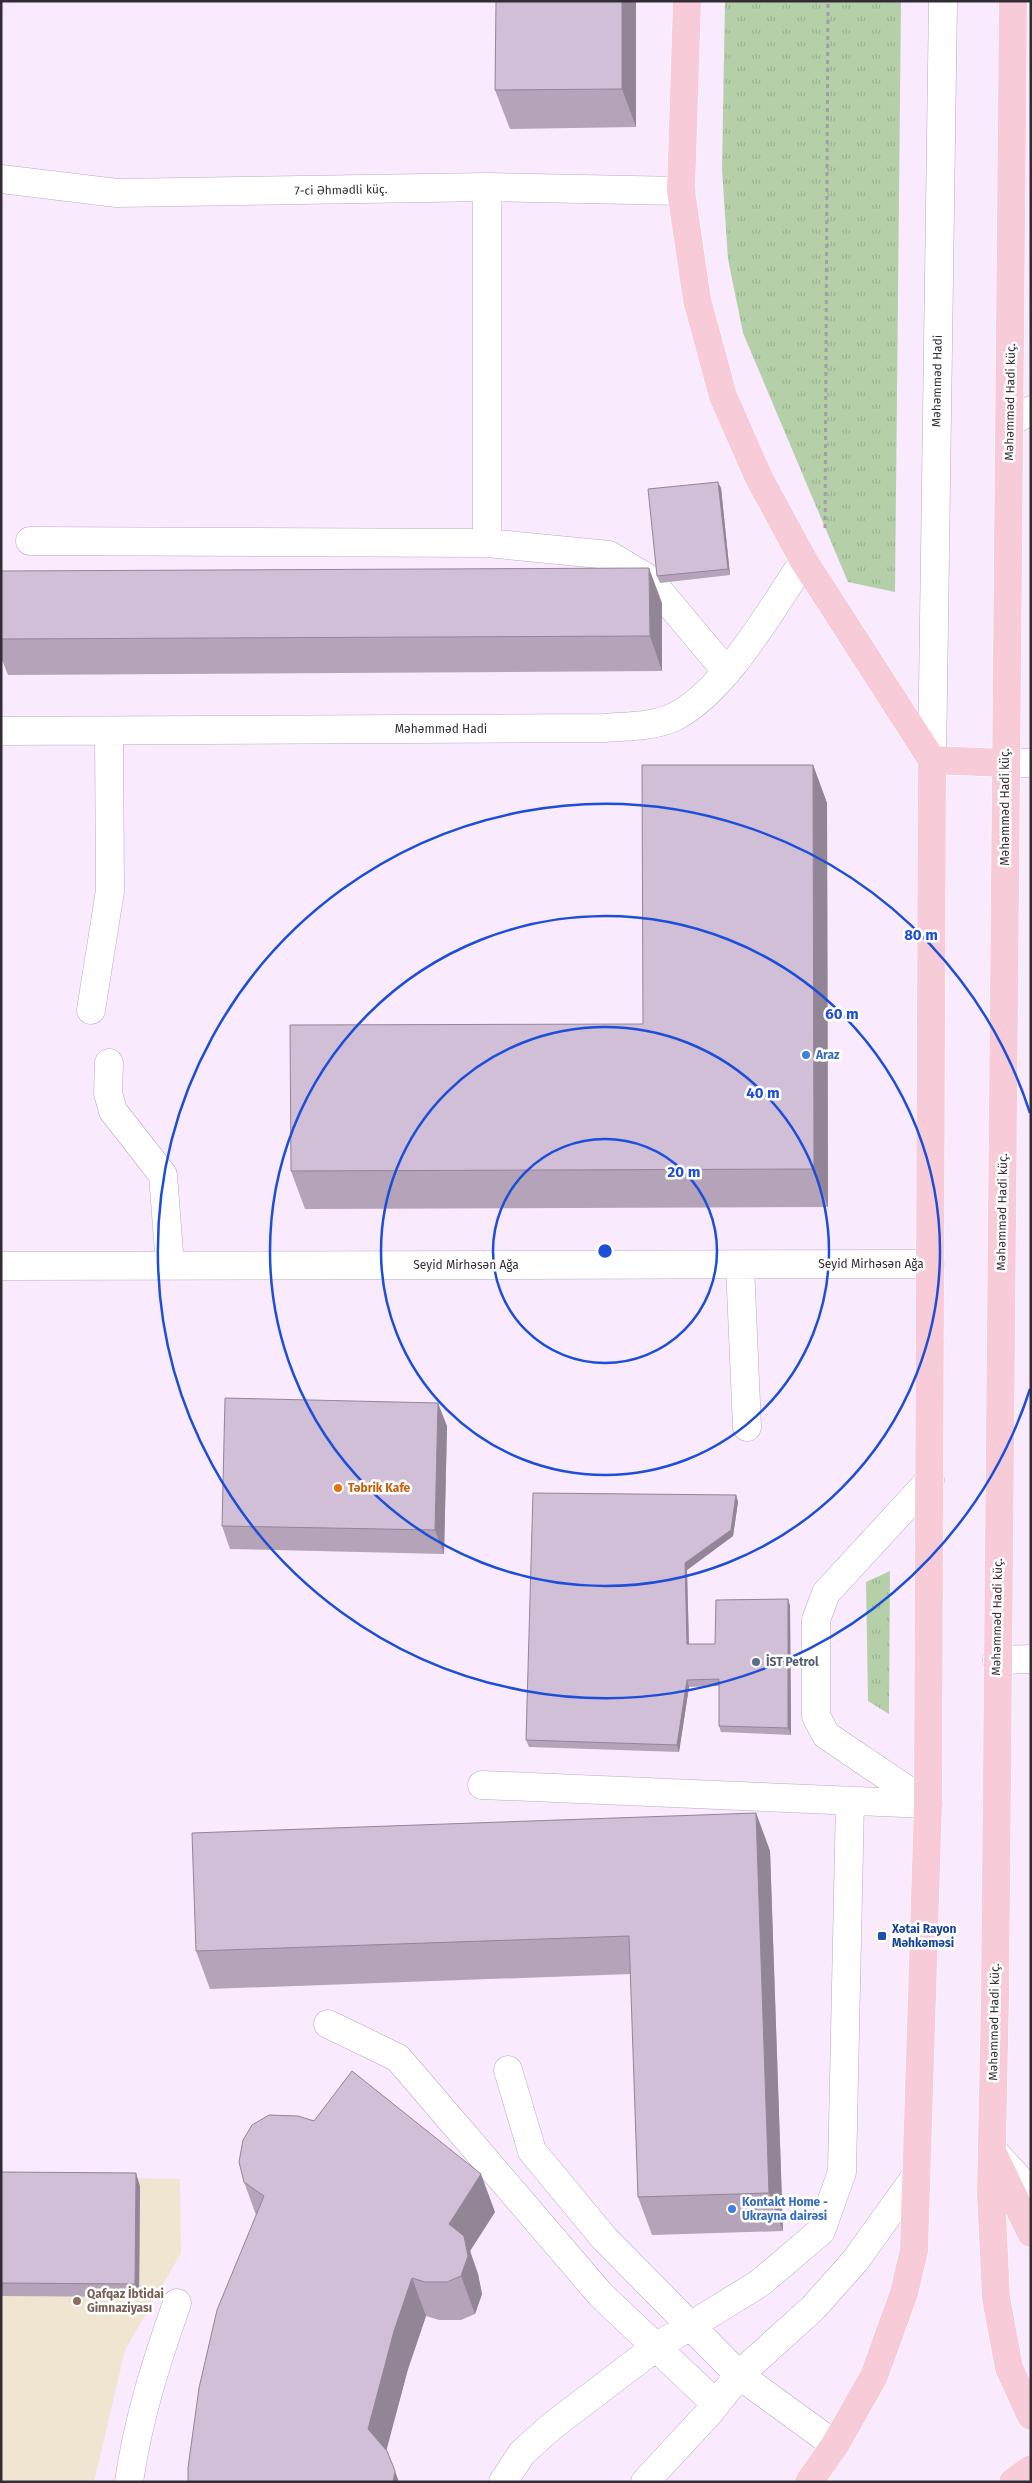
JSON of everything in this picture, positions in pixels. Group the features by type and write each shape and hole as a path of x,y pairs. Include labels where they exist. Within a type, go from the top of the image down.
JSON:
{"main road":[{"path":"688,1 681,191 697,300 723,396 759,478 804,561 932,760 928,1804 914,2250 904,2293 874,2376 835,2445 809,2482"},
{"name":"Məhəmməd Hadi küç.","path":"1019,5 1020,416 1018,763 996,1660 995,1986 991,2148 992,2239 996,2298 1009,2368 1031,2416"},
{"path":"932,760 1018,763"},
{"path":"991,2148 1031,2234"},
{"path":"1013,2482 1031,2469"}],"street":[{"name":"Məhəmməd Hadi","path":"932,760 942,1"},
{"name":"7-ci Əhmədli küç.","path":"1,180 117,193 487,188 681,191"},
{"path":"487,188 487,543"},
{"path":"30,541 487,543 609,555 649,579 728,672"},
{"name":"Məhəmməd Hadi","path":"1,731 595,728 641,725 674,717 703,698 728,672 804,561"},
{"path":"91,1010 110,891 109,731"},
{"path":"109,1063 108,1094 113,1111 163,1174 170,1265"},
{"name":"Seyid Mirhəsən Ağa","path":"1,1266 930,1264"},
{"path":"740,1265 747,1428"},
{"path":"928,1804 826,1736 816,1716 816,1620 826,1593 930,1480"},
{"path":"996,1660 1031,1659"},
{"path":"482,1785 928,1804"},
{"path":"503,2482 522,2453 552,2426 656,2347 760,2282 821,2231 842,2172 850,1801"},
{"path":"328,2024 398,2058 601,2295 716,2404"},
{"path":"508,2070 532,2151 604,2238 739,2375 835,2445"},
{"path":"991,2148 1031,2192"},
{"path":"645,2482 716,2404 739,2375 813,2308 856,2261 916,2176"},
{"path":"129,2482 134,2443 146,2393 177,2303"}],"path":[{"path":"804,561 825,530 828,1"}],"shaded area":[{"name":"Qafqaz İbtidai Gimnaziyası","path":"1,2176 180,2179 181,2253 125,2350 94,2482 1,2482"}],"green space":[{"path":"725,1 901,1 895,592 848,582 743,333 728,259 722,170"},
{"path":"890,1571 889,1714 868,1701 866,1582"}],"building":[{"path":"496,1 622,1 622,89 495,90"},
{"path":"718,482 728,569 657,576 648,489"},
{"path":"649,568 650,636 1,639 1,571"},
{"path":"642,765 813,765 814,1169 291,1171 290,1025 643,1024"},
{"name":"Təbrik Kafe","path":"225,1398 438,1403 435,1530 222,1526"},
{"path":"533,1493 736,1495 731,1530 685,1563 687,1644 715,1644 716,1600 788,1599 788,1728 719,1726 719,1679 687,1680 677,1745 526,1740"},
{"path":"756,1813 769,2193 638,2197 629,1936 196,1951 192,1833"},
{"path":"352,2071 481,2174 449,2224 464,2236 468,2256 461,2276 447,2282 425,2282 412,2278 394,2331 368,2429 387,2451 395,2471 393,2482 188,2482 188,2468 199,2388 217,2310 264,2196 244,2182 239,2162 243,2140 252,2125 269,2115 298,2116 314,2121"},
{"path":"1,2172 136,2173 135,2284 1,2283"}],"place":[{"name":"Araz","path":"806,1055"},
{"name":"Təbrik Kafe","path":"338,1488"},
{"name":"İST Petrol","path":"756,1662"},
{"name":"Xətai Rayon Məhkəməsi","path":"882,1936"},
{"name":"Kontakt Home - Ukrayna dairəsi","path":"732,2209"},
{"name":"Qafqaz İbtidai Gimnaziyası","path":"77,2301"}]}
